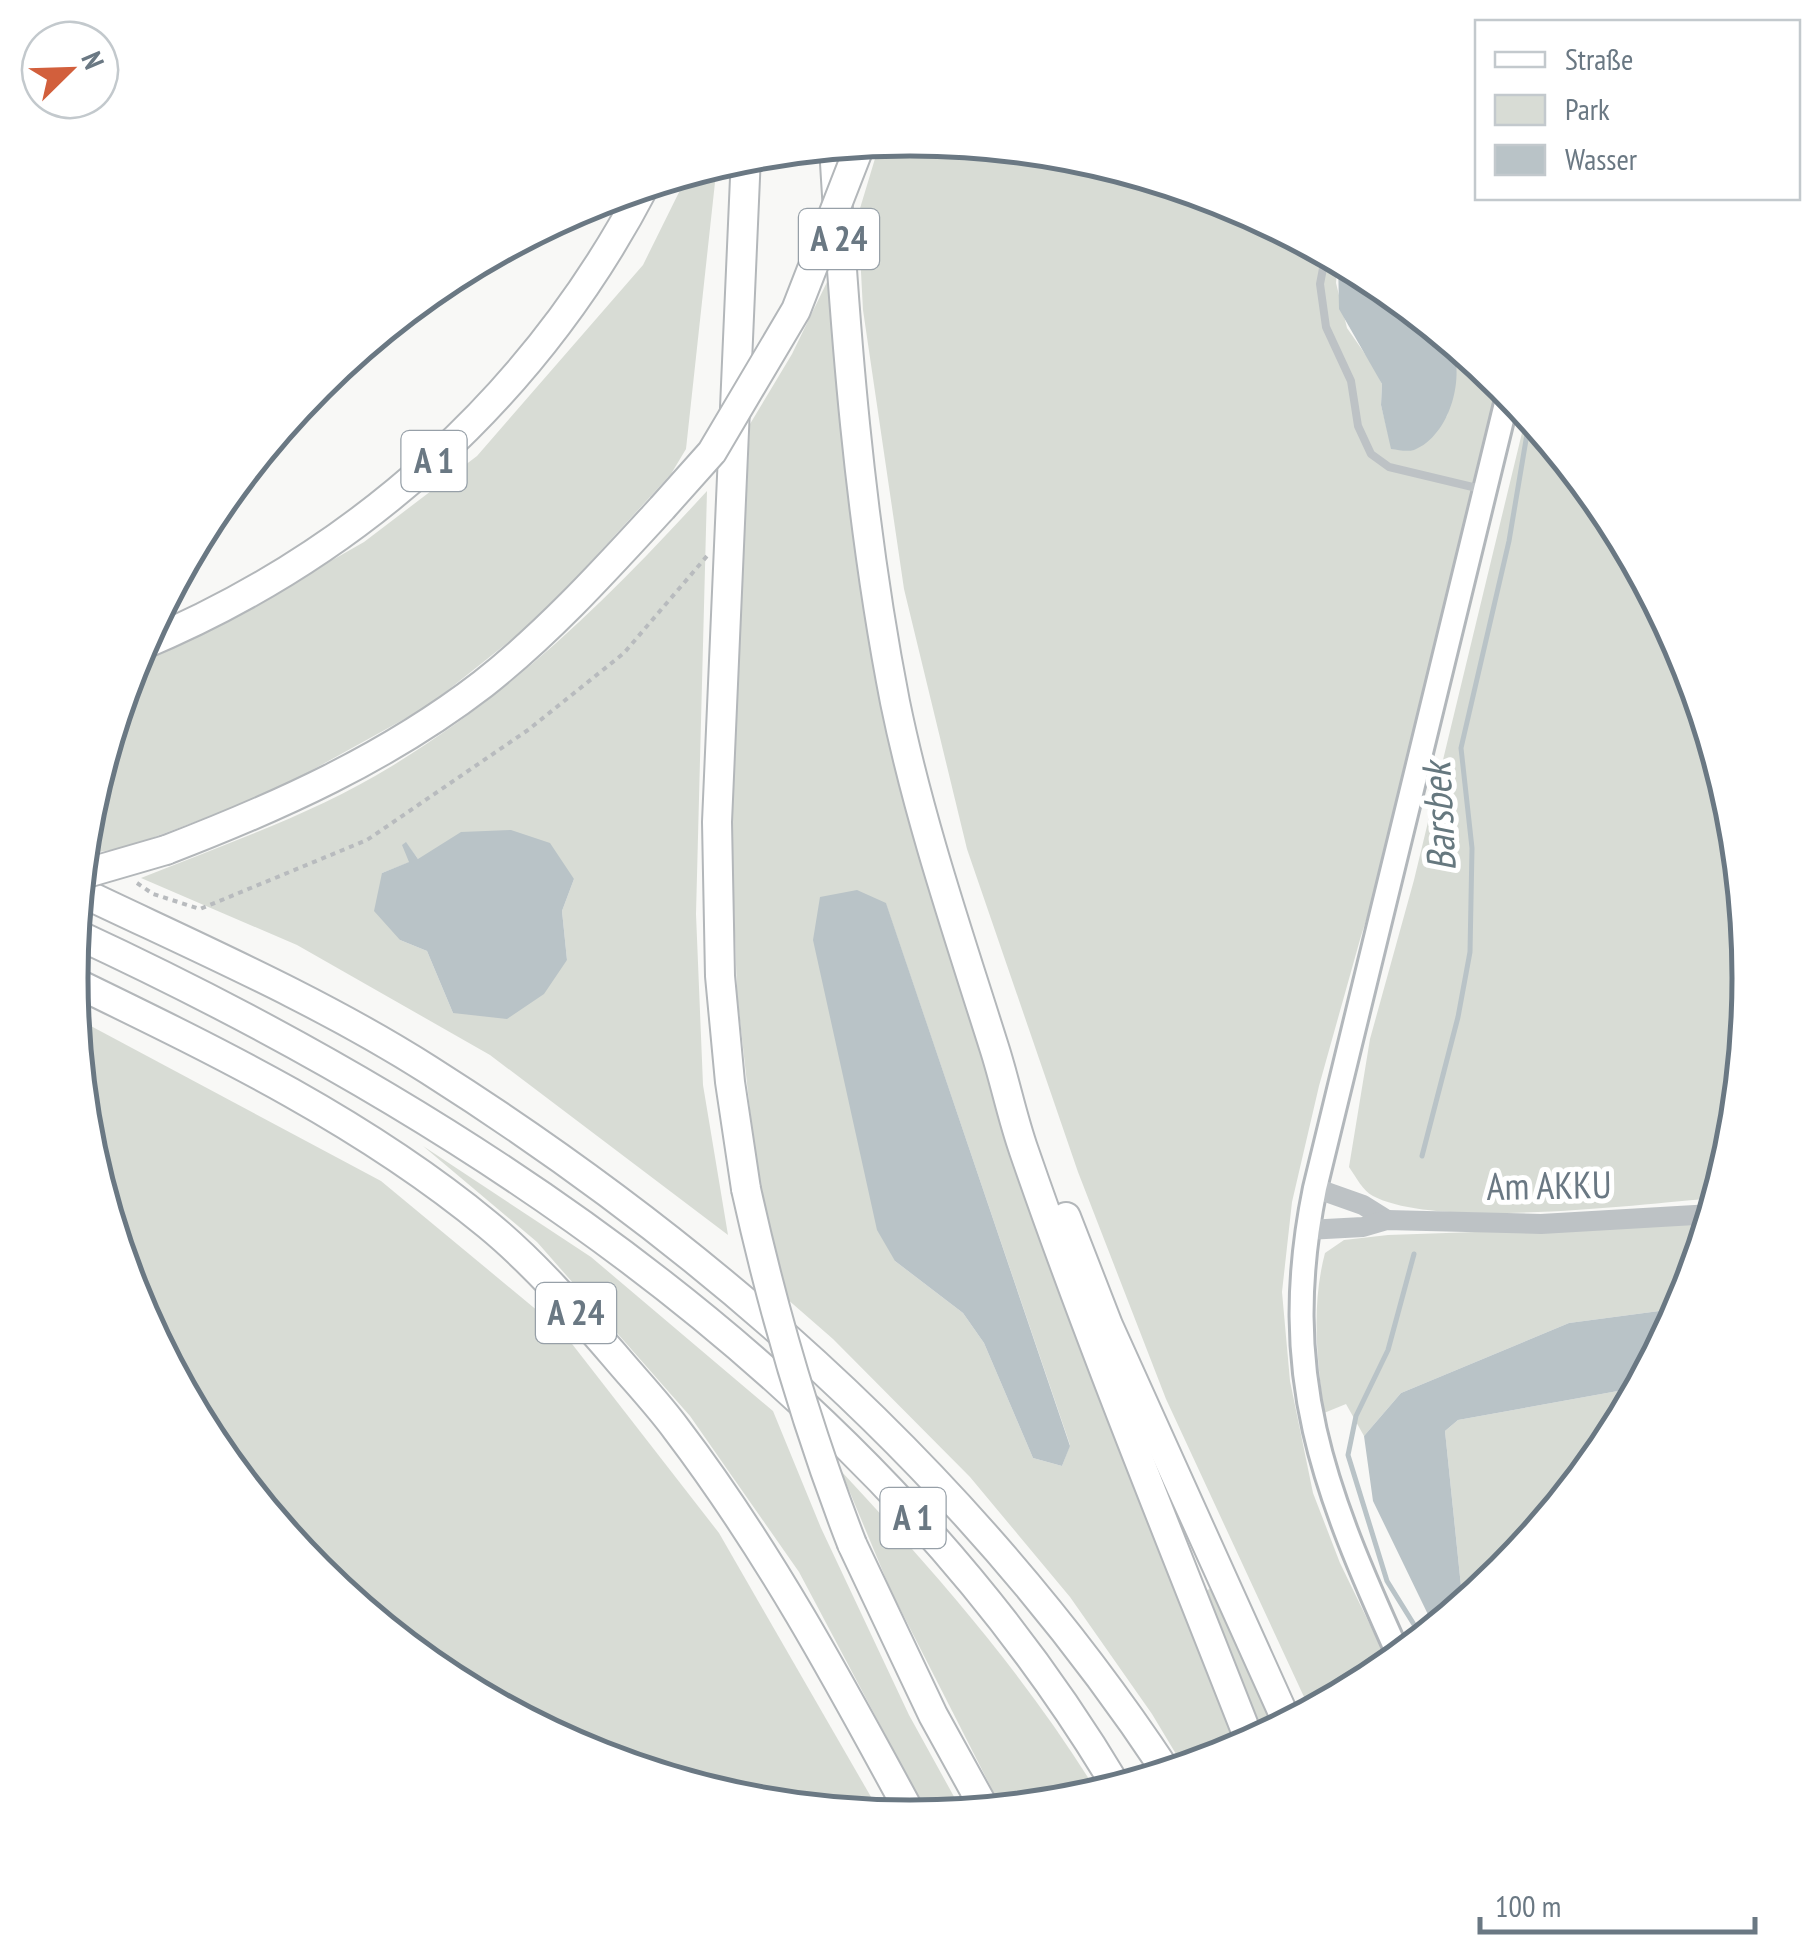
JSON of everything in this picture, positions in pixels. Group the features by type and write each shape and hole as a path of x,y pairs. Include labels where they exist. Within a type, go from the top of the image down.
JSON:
{"highway":[{"path":"95,871 166,850 283,804 363,762 482,684 571,607 712,452 796,310 855,158"},
{"name":"A 24","path":"835,160 851,390 867,542 890,669 942,883 1021,1145 1088,1332 1244,1729"},
{"name":"A 24","path":"745,173 717,822 720,957 730,1082 746,1189 790,1366 818,1456 852,1544 933,1715 979,1798"},
{"name":"A 1","path":"163,636 214,613 299,564 373,512 450,448 544,346 601,262 634,205"},
{"name":"A 1","path":"92,899 213,955 427,1069 581,1174 773,1322 908,1452 1019,1575 1126,1710 1160,1761"},
{"name":"A 1","path":"89,940 299,1044 460,1140 580,1224 746,1354 879,1480 988,1604 1038,1669 1109,1776"},
{"name":"A 24","path":"88,989 288,1090 381,1146 489,1226 581,1318 676,1428 811,1631 904,1801"},
{"name":"A 24","path":"996,1052 1037,1140 1108,1325 1282,1712"},
{"name":"A 1","path":"1066,1636 1146,1766"}],"main road":[{"path":"1394,1643 1334,1502 1311,1417 1300,1329 1300,1287 1316,1188 1504,411"}],"street":[{"name":"Am AKKU","path":"1316,1188 1364,1205 1386,1220"},
{"name":"Am AKKU","path":"1307,1230 1363,1227 1386,1220 1541,1224 1697,1215"}],"lane":[{"path":"1323,267 1320,284 1326,327 1352,381 1358,426 1371,454 1389,467 1486,490"}],"path":[{"path":"138,883 153,894 200,909 367,840 528,730 624,653 730,531"}],"green space":[{"path":"875,157 1017,163 1123,184 1225,219 1337,276 1347,328 1382,384 1381,405 1392,449 1447,416 1455,363 1495,401 1401,813 1361,936 1292,1202 1282,1292 1290,1381 1313,1493 1340,1563 1383,1651 1305,1699 1166,1399 1078,1172 967,849 904,589 863,310 858,215"},
{"path":"715,180 686,449 671,474 541,616 428,706 267,795 128,847 98,852 116,766 156,651 213,628 364,542 477,456 643,265 681,189"},
{"path":"828,280 852,527 911,825 1238,1732 1177,1756 1070,1597 970,1477 833,1339 786,1298 757,1174 737,993 731,820 750,424 792,354","holes":["886,904 1070,1445 1062,1466 1033,1458 984,1343 963,1313 895,1261"]},
{"path":"1523,430 1594,522 1648,615 1689,714 1717,818 1731,925 1731,1032 1717,1139 1702,1199 1540,1212 1443,1212 1403,1206 1373,1196 1363,1187 1349,1167 1370,1039 1414,880"},
{"path":"707,491 696,914 703,1085 728,1235 490,1055 297,945 141,878 332,799 437,737 559,640","holes":["406,843 418,859 574,879 562,911 567,960 453,1013 427,951 400,940 382,873 410,862"]},
{"path":"89,1025 381,1181 562,1331 719,1533 873,1800 750,1785 697,1773 595,1738 499,1691 453,1662 409,1631 328,1560 257,1479 226,1435 172,1342 150,1293 131,1243 103,1139"},
{"path":"423,1146 591,1257 773,1411 821,1528 909,1715 955,1799 920,1801 799,1572 690,1416 537,1242"},
{"path":"1694,1225 1662,1311 1569,1323 1401,1393 1364,1436 1346,1404 1324,1413 1318,1293 1325,1253 1344,1240 1388,1235"},
{"path":"1622,1390 1563,1479 1492,1560 1461,1588 1445,1431 1458,1420"},
{"path":"841,1471 978,1627 1090,1781 995,1796 891,1591"},
{"path":"1210,1589 1270,1718 1258,1723 1207,1590"}],"water":[{"path":"1338,277 1411,326 1456,364 1452,403 1427,443 1414,450 1391,449 1381,405 1382,384 1339,309"},
{"path":"511,830 550,843 574,879 562,911 567,960 544,994 507,1019 453,1013 427,951 400,940 374,911 382,873 409,862 402,845 406,842 418,859 461,832"},
{"path":"857,890 886,903 1070,1446 1062,1466 1033,1458 984,1343 963,1313 895,1261 877,1230 813,940 820,897"},
{"path":"1662,1311 1622,1390 1458,1420 1445,1431 1461,1588 1429,1616 1373,1501 1364,1436 1401,1393 1569,1323"}],"waterway":[{"name":"Barsbek","path":"1422,1156 1458,1017 1470,952 1472,848 1461,748 1509,541 1527,435"},
{"name":"Barsbek","path":"1414,1254 1388,1350 1356,1416 1348,1455 1387,1581 1416,1627"}]}
